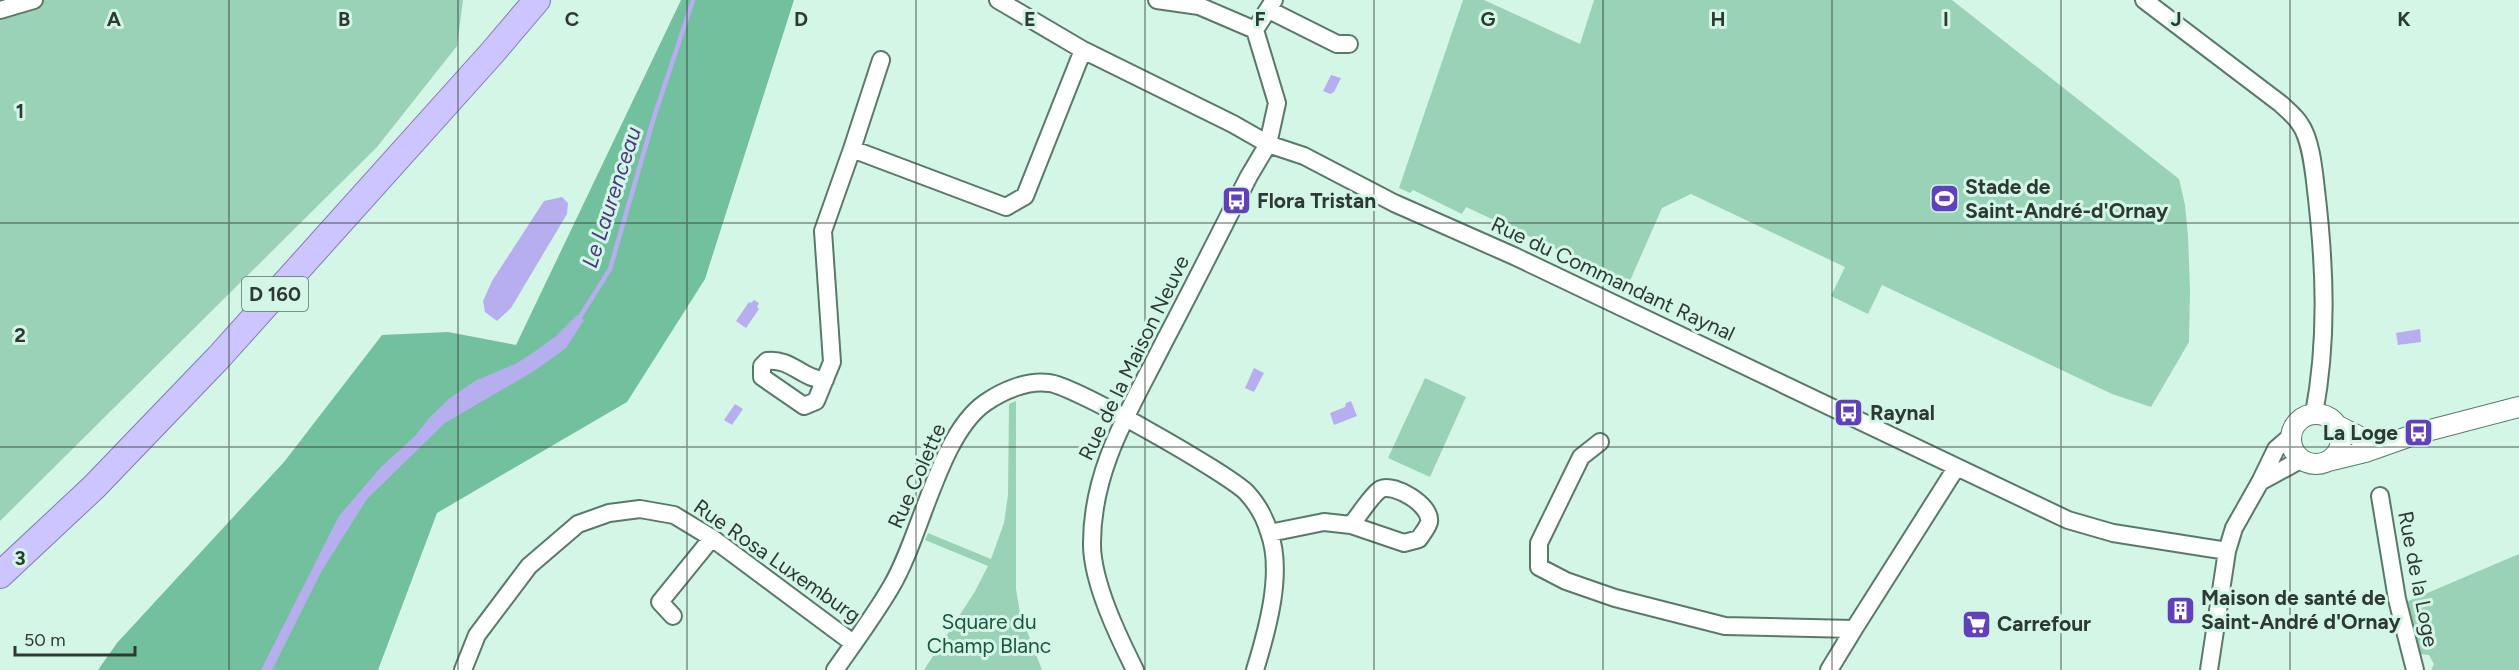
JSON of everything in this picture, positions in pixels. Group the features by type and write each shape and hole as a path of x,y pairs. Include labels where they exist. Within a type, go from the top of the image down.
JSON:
{"main road":[{"name":"D 160","path":"0,575 94,487 219,357 537,0"}],"street":[{"path":"0,10 34,0"},
{"name":"Rue du Commandant Raynal","path":"998,0 1083,50 1233,124 1268,144 1304,156 1394,203 1514,256 2068,520 2113,533 2227,551"},
{"path":"1157,0 1199,6 1256,30 1271,5 1337,44 1349,44"},
{"path":"2144,0 2281,104 2301,124 2314,174 2320,219 2325,308 2324,341 2314,414"},
{"name":"Rue de la Maison Neuve","path":"1135,670 1104,603 1092,549 1093,514 1103,468 1125,419 1249,176 1268,144 1276,103 1256,30"},
{"path":"852,149 1006,207 1024,196 1083,50"},
{"path":"825,380 832,362 823,231 881,60"},
{"name":"Rue Colette","path":"835,670 891,587 916,535 948,449 963,425 983,404 1011,388 1049,382 1125,419 1234,482 1259,508 1270,533 1274,571 1265,637 1255,670"},
{"path":"2291,436 2293,449 2302,459 2315,464 2365,452 2390,442 2519,407"},
{"path":"2209,670 2227,551 2234,528 2276,449 2291,436 2299,421 2314,414 2327,417 2338,426 2362,438 2390,442"},
{"path":"2328,461 2339,449 2341,434 2338,426"},
{"path":"1600,442 1581,457 1539,543 1539,567 1566,581 1614,598 1725,626 1854,629"},
{"path":"2260,482 2302,459"},
{"path":"1829,670 1956,468"},
{"name":"Rue de la Loge","path":"2380,496 2397,599 2415,670"},
{"name":"Rue Rosa Luxemburg","path":"463,670 477,635 529,566 578,524 609,513 639,509 674,515 712,538 854,643"},
{"path":"1270,533 1324,522 1351,525"},
{"path":"673,616 660,602 712,538"}],"green space":[{"path":"0,0 463,0 457,46 377,147 0,521"},
{"path":"681,0 794,0 705,279 627,402 437,513 378,670 98,670 117,643 284,462 382,335 448,332 516,345"},
{"name":"Stade de Saint-André-d'Ornay","path":"1463,0 1484,0 1580,44 1594,0 1952,0 2179,179 2185,205 2188,236 2189,342 2151,407 2112,394 1882,285 1868,314 1831,296 1845,267 1691,194 1662,208 1629,283 1466,207 1462,214 1413,190 1410,193 1399,188"},
{"path":"1425,378 1466,397 1430,477 1388,458"},
{"name":"Square du Champ Blanc","path":"1016,401 1016,589 1020,613 1042,670 924,670 974,593 988,566 925,540 928,533 991,559 1004,523 1008,495 1009,404"},
{"path":"2519,554 2519,670 2431,670 2434,664 2429,655 2419,654 2406,602"}],"shaded area":[{"path":"1331,75 1341,78 1334,92 1330,94 1323,91"},
{"path":"562,197 568,203 567,214 511,308 497,321 485,312 483,301 492,281 544,201"},
{"path":"754,300 759,303 757,307 759,309 746,328 736,321 749,302"},
{"path":"577,315 584,320 566,348 534,371 445,423 367,499 321,572 272,670 261,670 339,516 381,467 415,436 429,418 450,398 475,381 517,363 534,352 556,336"},
{"path":"2420,329 2421,342 2398,345 2396,333"},
{"path":"1254,368 1264,373 1254,392 1245,388"},
{"path":"1351,401 1357,416 1334,425 1330,413 1345,407 1346,403"},
{"path":"735,404 743,409 732,425 724,420"}],"waterway":[{"name":"Le Laurenceau","path":"578,320 610,269 654,117 693,0"}],"place":[{"name":"Stade de Saint-André-d'Ornay","path":"1944,199"},
{"name":"Flora Tristan","path":"1236,201"},
{"name":"Raynal","path":"1849,413"},
{"name":"La Loge","path":"2419,433"},
{"name":"Maison de santé de Saint-André d'Ornay","path":"2180,610"},
{"name":"Carrefour","path":"1976,624"}]}
